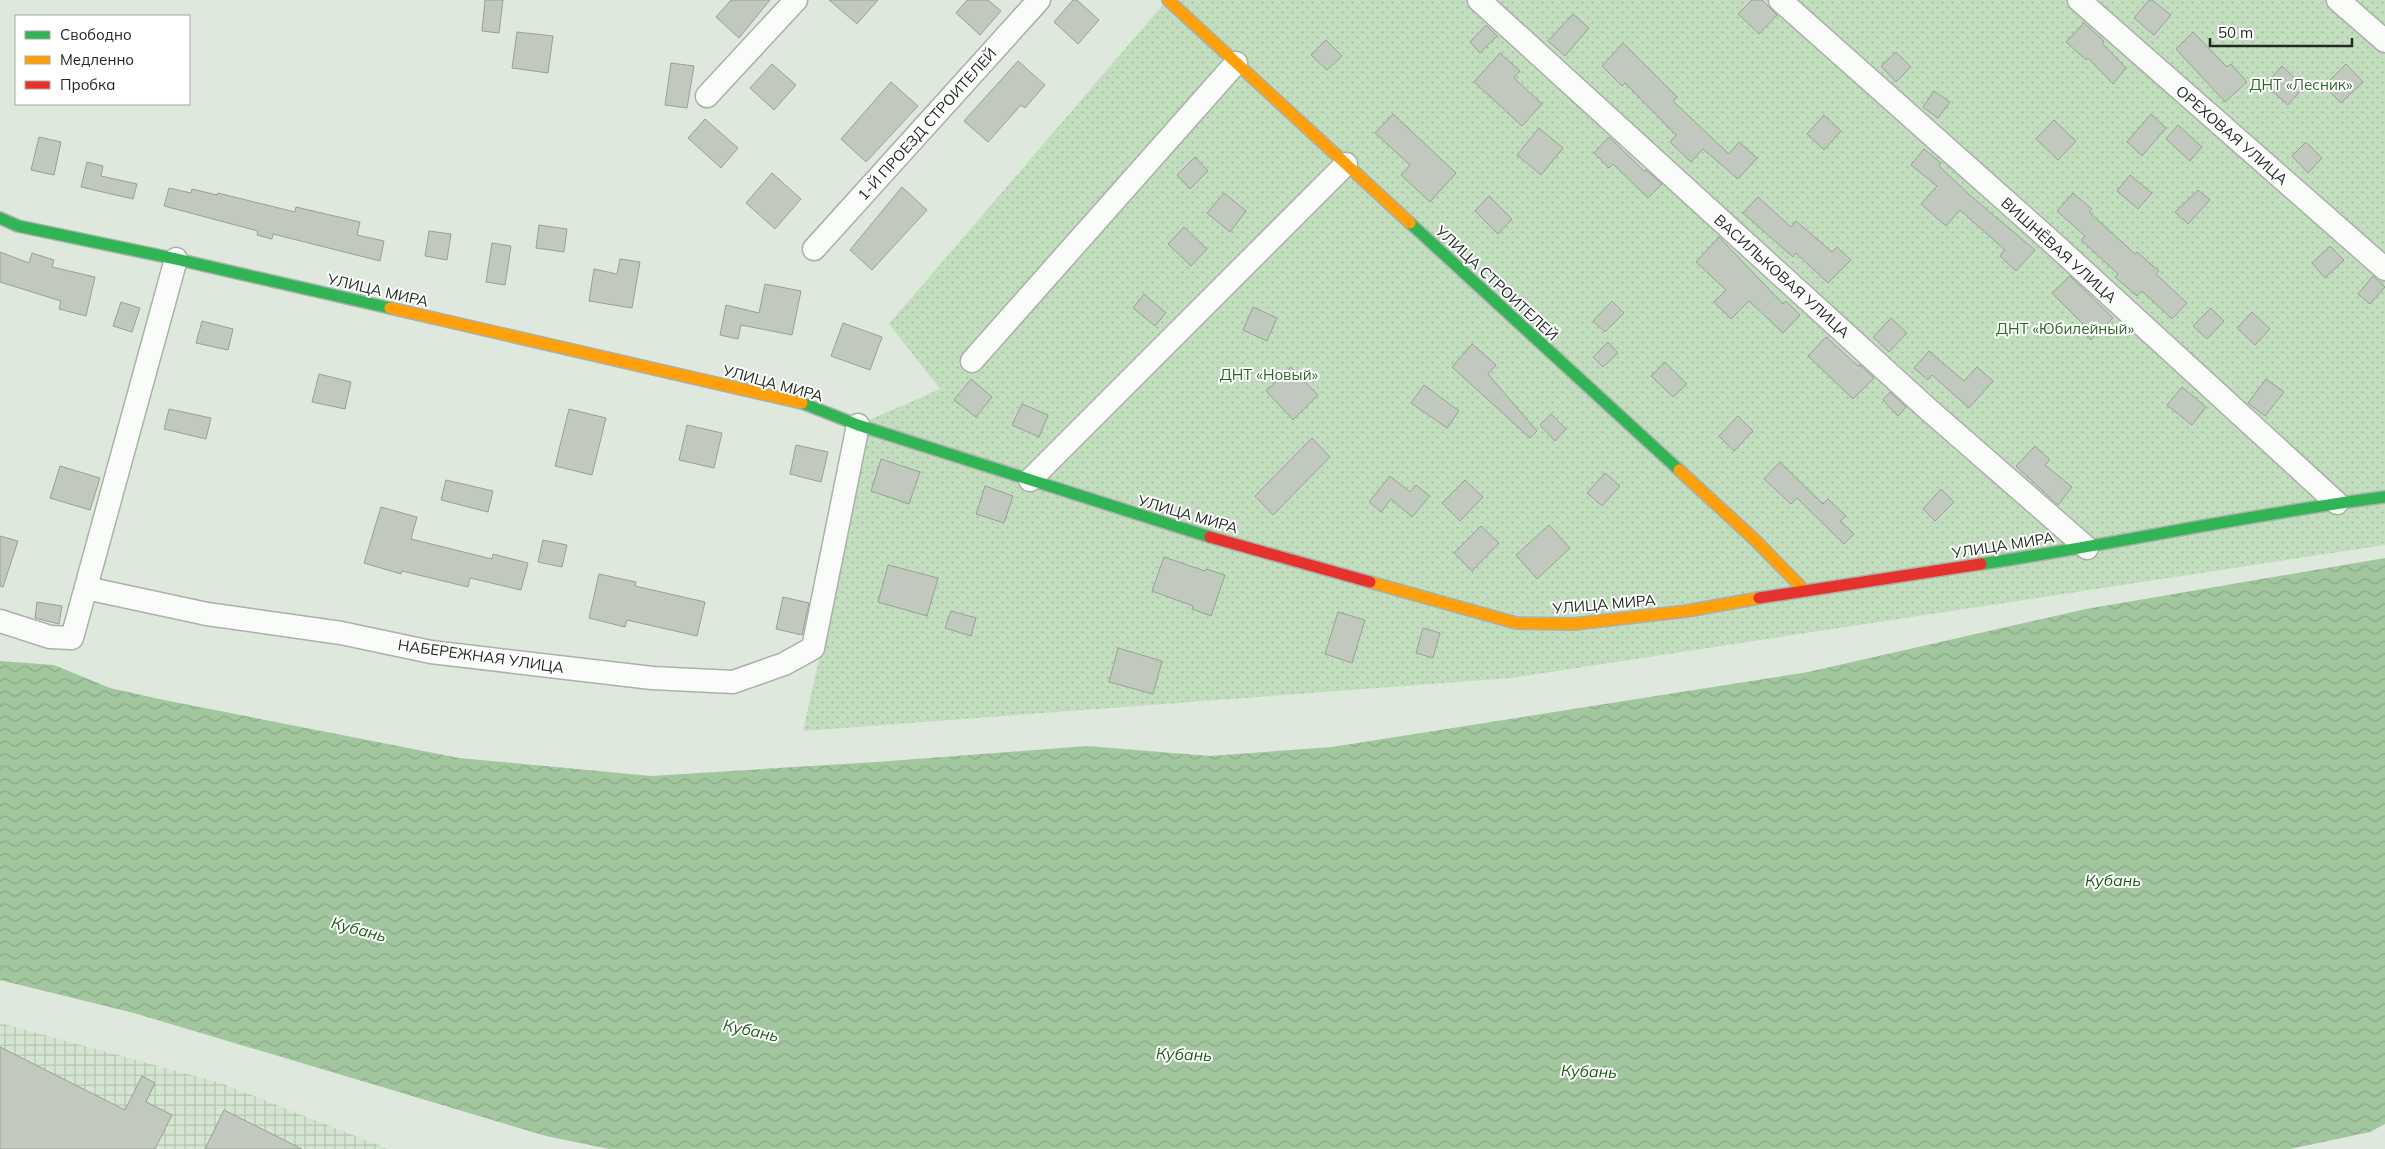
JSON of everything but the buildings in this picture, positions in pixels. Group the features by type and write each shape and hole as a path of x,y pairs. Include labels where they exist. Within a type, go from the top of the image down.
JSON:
{"street":[{"path":"707,96 796,0"},
{"name":"1-Й ПРОЕЗД СТРОИТЕЛЕЙ","path":"814,249 1040,0"},
{"name":"УЛИЦА СТРОИТЕЛЕЙ","path":"1168,0 1740,526 1804,590"},
{"name":"ВАСИЛЬКОВАЯ УЛИЦА","path":"1479,0 1929,410 2087,548"},
{"name":"ВИШНЁВАЯ УЛИЦА","path":"1780,0 2059,249 2337,503"},
{"name":"ОРЕХОВАЯ УЛИЦА","path":"2079,0 2385,269"},
{"path":"2338,0 2385,41"},
{"path":"972,362 1236,63"},
{"path":"1030,480 1346,164"},
{"name":"УЛИЦА МИРА","path":"0,218 18,226 176,259 806,404 858,424 1168,525 1516,622 1583,623 1687,611 1804,590 2087,548 2337,503 2385,497"},
{"path":"0,622 50,637 72,638 176,259"},
{"name":"НАБЕРЕЖНАЯ УЛИЦА","path":"86,588 207,614 341,633 431,652 652,678 733,682 784,664 813,648 858,424"}],"shaded area":[{"path":"0,1023 221,1083 388,1149 0,1149"}],"green space":[{"path":"1167,0 2385,0 2385,545 1511,678 803,731 866,450 858,425 940,389 889,324"}],"water":[{"name":"Кубань","path":"2385,558 2385,1124 2370,1132 2290,1149 609,1149 546,1136 134,1013 0,980 0,661 54,665 110,688 459,758 651,776 877,762 1087,746 1210,756 1332,747 1808,672 2086,609"}],"traffic: fast":[{"path":"0,218 18,226 176,259 390,308"},
{"path":"1410,223 1679,470"},
{"path":"802,403 858,425 1210,537"},
{"path":"1981,564 2284,512 2385,497"}],"traffic: slow":[{"path":"1168,0 1410,223"},
{"path":"390,308 802,403"},
{"path":"1679,470 1755,540 1804,590"},
{"path":"1370,582 1516,623 1574,624 1687,611 1759,598"}],"traffic: jam":[{"path":"1210,537 1370,582"},
{"path":"1759,598 1981,564"}],"park label":[{"name":"ДНТ «Лесник»","path":"2301,84"},
{"name":"ДНТ «Юбилейный»","path":"2065,328"},
{"name":"ДНТ «Новый»","path":"1269,374"}]}
